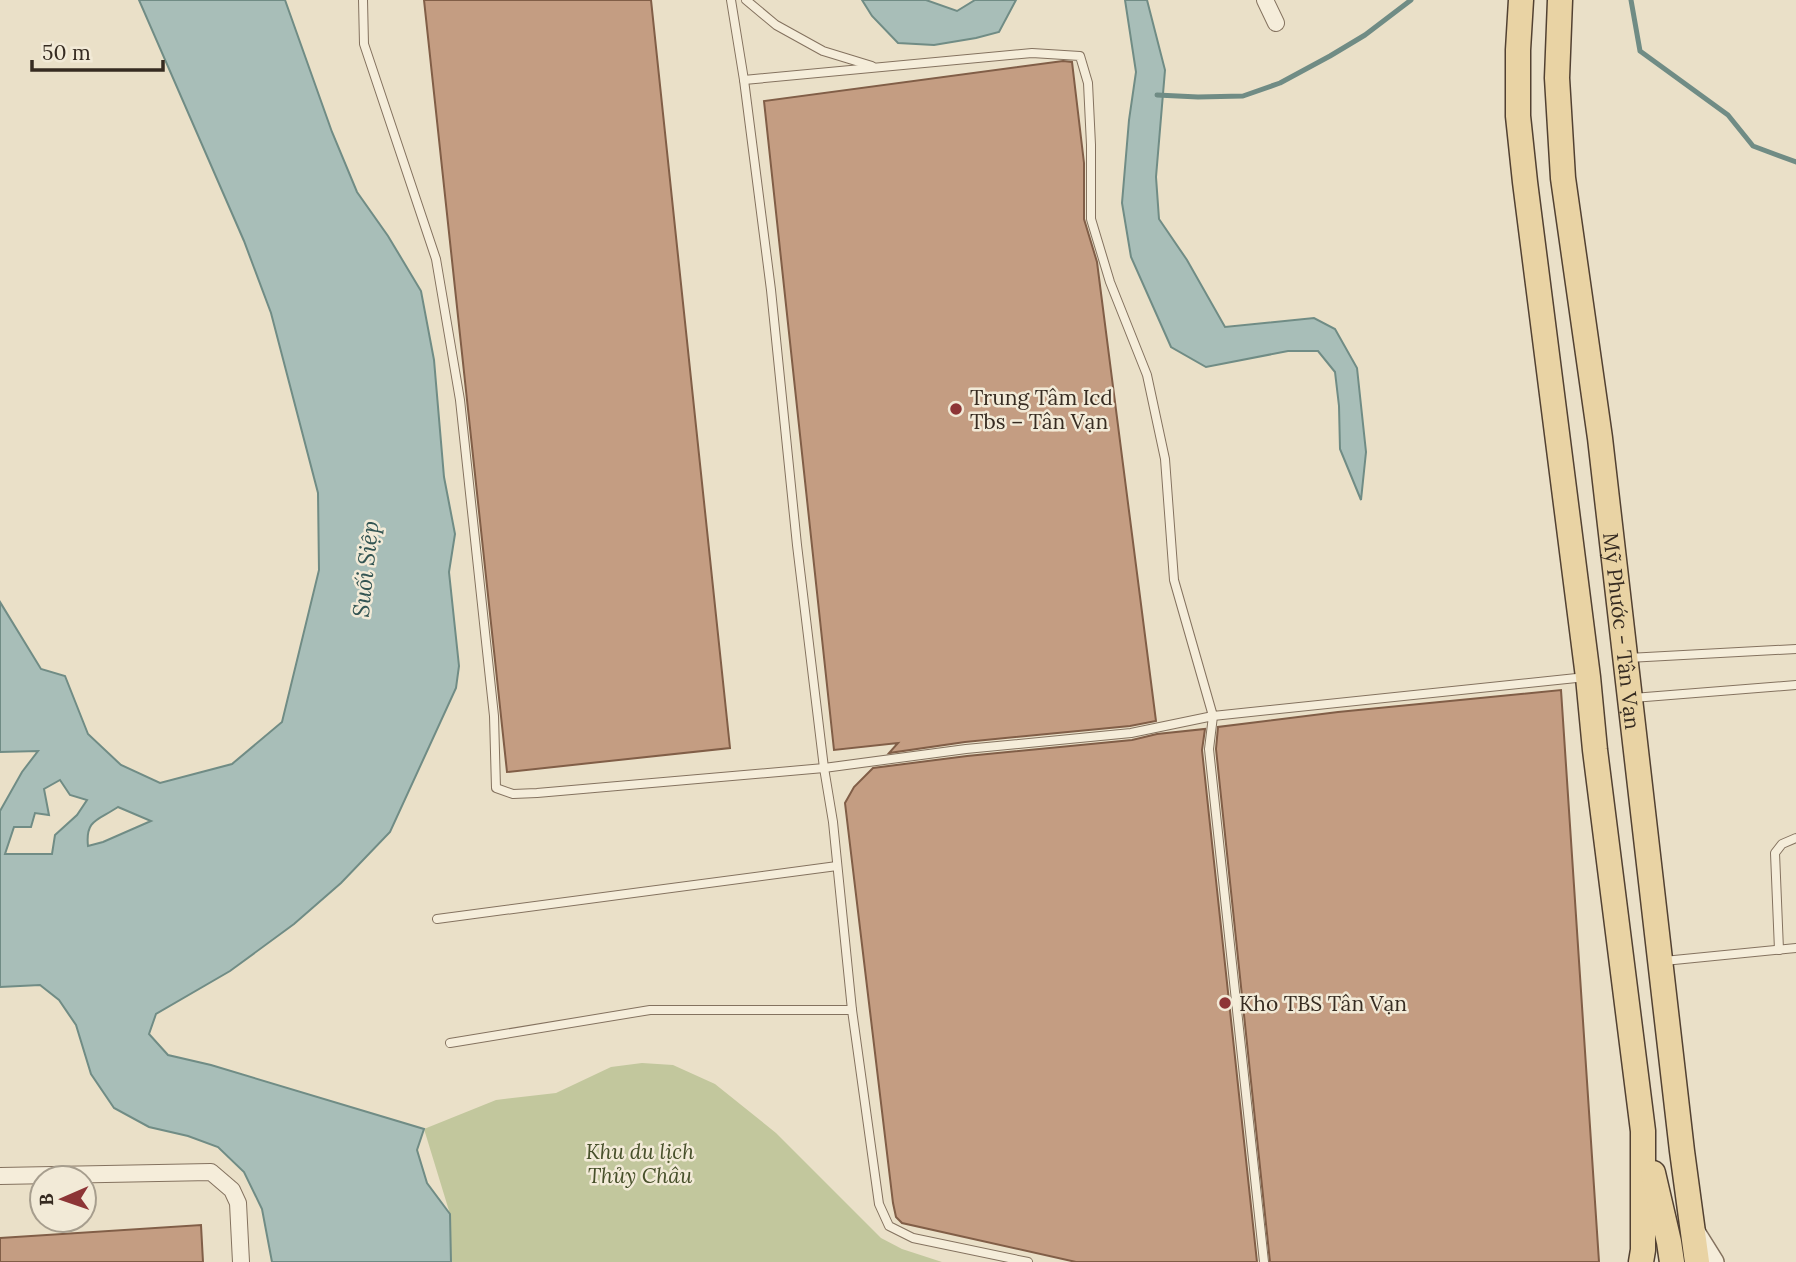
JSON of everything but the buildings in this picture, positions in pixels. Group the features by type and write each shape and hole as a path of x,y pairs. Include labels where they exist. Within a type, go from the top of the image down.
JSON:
{"main road":[{"name":"Mỹ Phước - Tân Vạn","path":"1521,0 1518,116 1525,182 1643,1132 1641,1262"},
{"name":"Mỹ Phước - Tân Vạn","path":"1560,0 1556,78 1563,178 1600,438 1697,1262"},
{"path":"1643,1132 1672,1262"},
{"path":"1661,1210 1662,1262"}],"street":[{"path":"1265,0 1276,23"},
{"path":"0,1177 211,1172 232,1190 238,1203 241,1262"},
{"path":"1693,1229 1714,1262"}],"lane":[{"path":"363,0 364,44 436,259 458,388 494,716 496,788 513,794 537,793 824,768 966,749 1131,733 1213,716 1588,677"},
{"path":"731,0 771,290 796,545 833,822 852,1010 879,1204 890,1226 913,1238 1028,1262"},
{"path":"746,0 776,25 823,51 878,68"},
{"path":"744,80 1032,53 1080,56 1088,83 1091,219 1110,282 1147,375 1165,459 1174,580 1213,716 1209,749 1264,1262"},
{"path":"1625,658 1796,649"},
{"path":"1630,698 1796,685"},
{"path":"1779,950 1776,853 1782,844 1796,838"},
{"path":"437,919 837,866"},
{"path":"1661,961 1796,948"},
{"path":"450,1043 650,1010 852,1010"}],"green space":[{"name":"Khu du lịch Thủy Châu","path":"642,1063 673,1065 715,1084 776,1133 881,1238 902,1249 942,1262 451,1262 450,1214 424,1129 496,1100 556,1093 611,1067"}],"water":[{"name":"Suối Siệp","path":"139,0 285,0 332,132 357,192 388,236 421,291 434,360 444,477 455,534 449,572 459,666 456,688 390,832 341,883 294,924 230,971 156,1014 149,1034 168,1055 211,1065 424,1129 417,1150 427,1183 450,1214 451,1262 272,1262 262,1209 244,1172 218,1147 188,1136 149,1127 114,1108 91,1074 76,1025 59,1000 40,985 0,987 0,811 22,772 38,751 0,752 0,602 41,669 65,676 88,734 121,765 160,783 232,764 282,722 319,570 318,493 271,313 244,241","holes":["60,780 70,795 87,800 77,815 55,835 52,854 5,854 14,827 31,827 35,813 49,815 44,789","118,807 151,821 88,846 91,825"]},
{"path":"862,0 926,0 957,11 975,0 1016,0 999,32 934,45 898,43 872,16"},
{"path":"1125,0 1147,0 1165,70 1156,177 1159,219 1187,260 1225,327 1314,318 1335,329 1357,368 1366,452 1361,500 1340,449 1335,372 1318,351 1288,351 1206,367 1171,347 1131,257 1122,203 1136,72"}],"waterway":[{"path":"1157,95 1243,96 1280,83 1365,35 1411,0"},
{"path":"1631,0 1640,51 1728,115 1753,146 1796,162"}],"place":[{"name":"Trung Tâm Icd Tbs – Tân Vạn","path":"956,409"},
{"name":"Kho TBS Tân Vạn","path":"1225,1003"}]}
